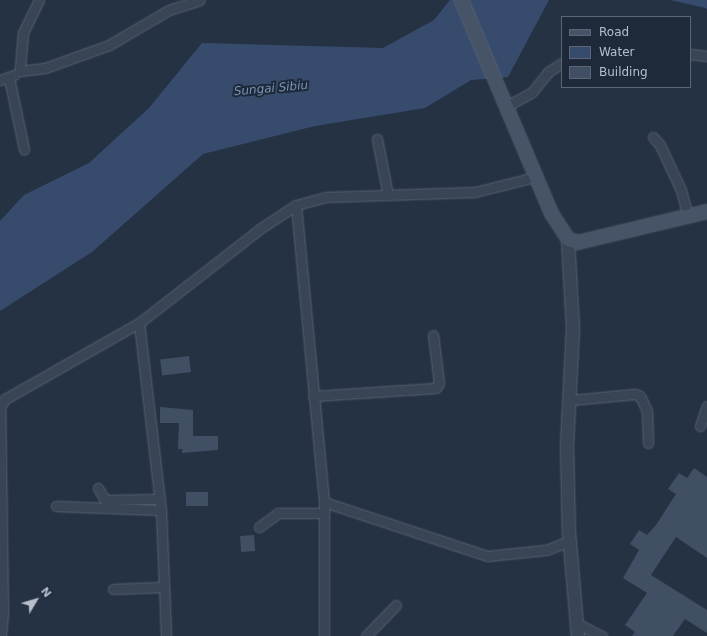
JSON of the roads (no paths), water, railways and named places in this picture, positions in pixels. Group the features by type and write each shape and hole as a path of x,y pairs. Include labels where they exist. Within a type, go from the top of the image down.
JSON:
{"main road":[{"path":"461,0 551,213 568,239 577,242 707,211"}],"street":[{"path":"20,71 23,33 39,0"},
{"path":"24,150 5,79 20,71 45,68 109,45 170,10 199,0"},
{"path":"691,54 707,56"},
{"path":"507,106 532,92 548,72 561,64"},
{"path":"653,137 660,145 681,190 688,216"},
{"path":"377,139 388,195"},
{"path":"1,636 3,611 0,407 3,397 139,323 261,228 296,205 326,197 476,192 535,177"},
{"path":"296,205 312,396 324,502 324,636"},
{"path":"568,239 573,328 571,400 567,446 569,541 578,630 602,636"},
{"path":"139,323 161,510 166,636"},
{"path":"312,396 436,388 439,384 433,335"},
{"path":"571,400 635,394 640,396 647,411 648,443"},
{"path":"700,426 707,406"},
{"path":"98,488 105,500 160,499"},
{"path":"324,502 487,556 546,550 569,541"},
{"path":"56,506 161,510"},
{"path":"259,527 278,513 324,513"},
{"path":"113,589 164,587"},
{"path":"366,636 396,605"}],"water":[{"name":"Sungai Sibiu","path":"450,0 549,0 508,77 471,80 425,108 315,126 203,154 92,252 0,311 0,221 24,195 89,163 149,108 202,43 383,48 434,20"},
{"path":"671,0 707,0 707,9 705,8"}]}
